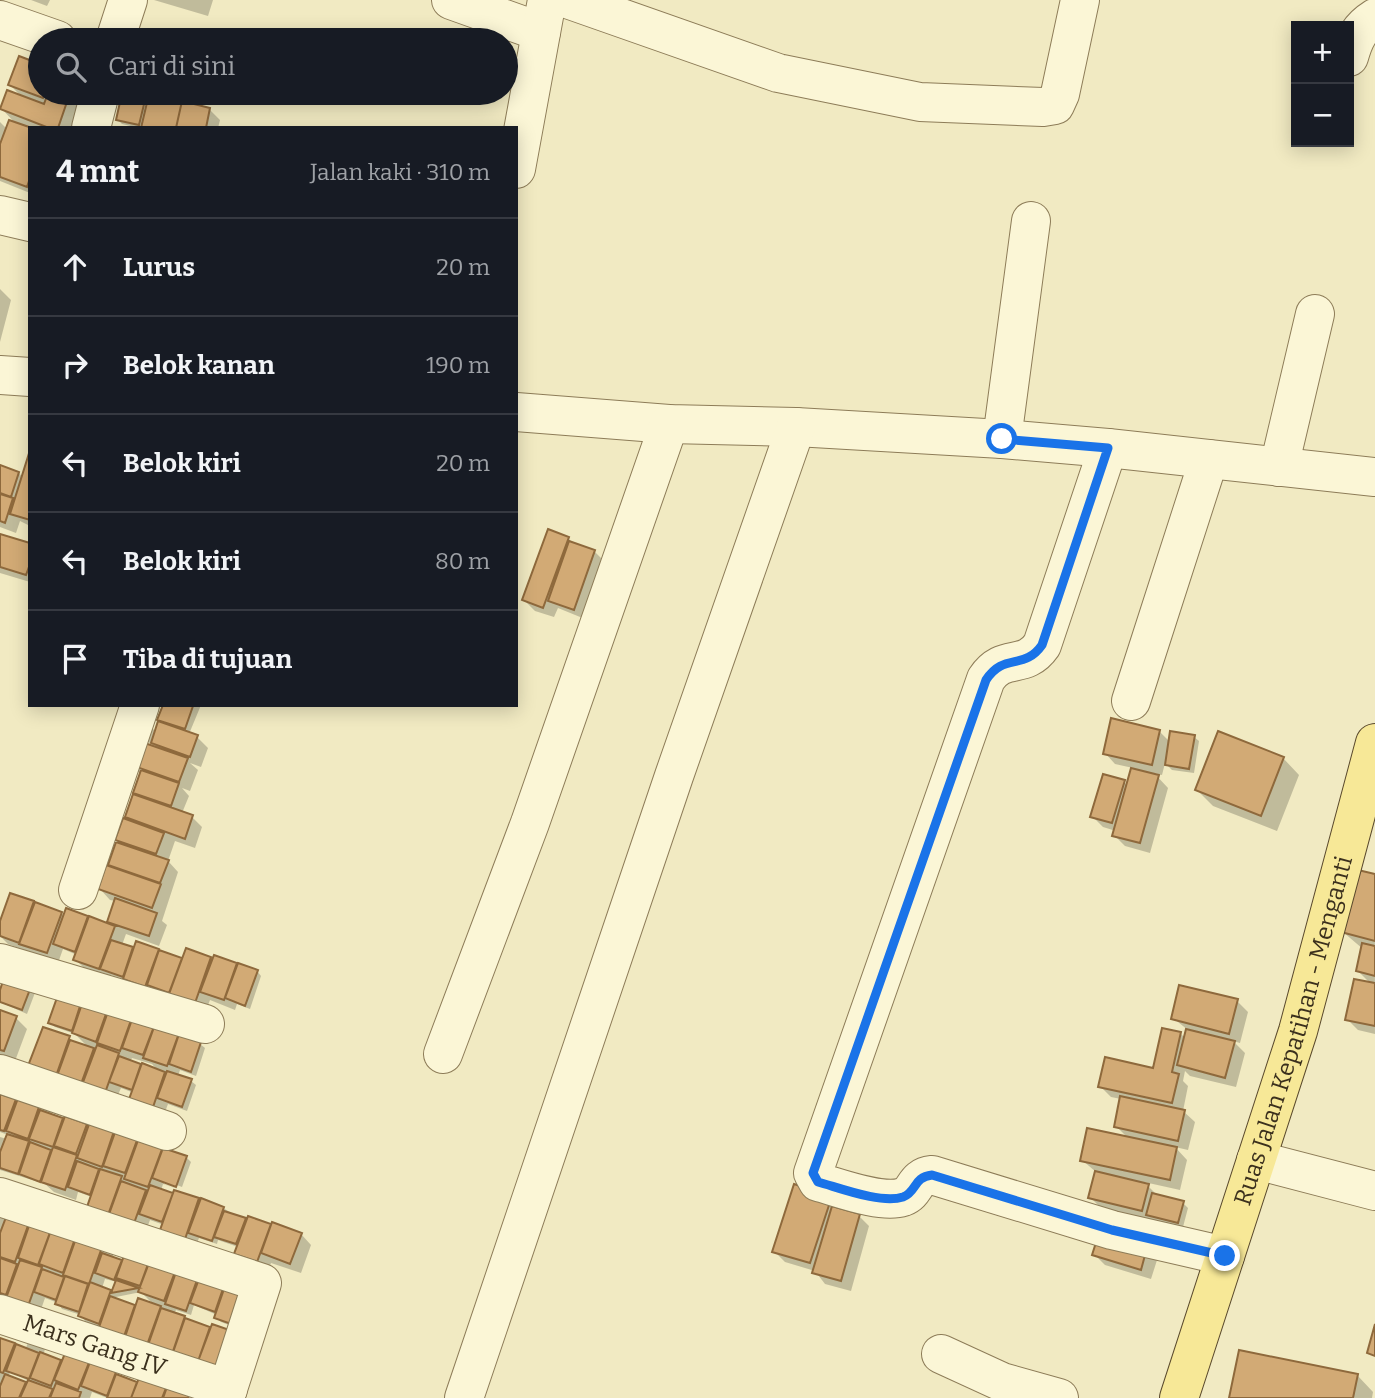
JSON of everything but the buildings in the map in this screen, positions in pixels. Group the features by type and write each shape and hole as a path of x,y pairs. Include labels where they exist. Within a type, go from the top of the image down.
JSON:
{"main road":[{"name":"Ruas Jalan Kepatihan - Menganti","path":"1179,1398 1298,1031 1375,743"}],"street":[{"path":"119,28 128,0"},
{"path":"451,0 544,16 518,158"},
{"path":"570,0 778,73 920,102 1043,107 1055,105 1060,94 1080,0"},
{"path":"1354,39 1363,26 1375,18"},
{"path":"0,20 28,30"},
{"path":"92,126 97,105"},
{"path":"0,215 28,222"},
{"path":"1002,439 1031,221"},
{"path":"1279,467 1315,314"},
{"path":"0,375 28,377"},
{"path":"518,412 669,425 796,427 1002,439 1375,477"},
{"path":"443,1054 530,823 669,425"},
{"path":"464,1398 674,776 796,427"},
{"path":"1108,448 1042,645 1035,655 1026,660 1003,663 994,668 986,680 813,1173 818,1182 869,1196 893,1198 902,1198 909,1194 918,1180 932,1175 1112,1230 1225,1256"},
{"path":"1131,701 1209,459"},
{"path":"78,890 139,707"},
{"path":"0,963 205,1024"},
{"path":"0,1074 167,1131"},
{"path":"1256,1160 1375,1191"},
{"path":"0,1196 262,1283 226,1394"},
{"name":"Mars Gang IV","path":"0,1314 226,1394"},
{"path":"941,1354 1002,1382 1059,1398"}],"route":[{"path":"1002,439 1108,448 1042,645 1035,655 1026,660 1003,663 994,668 986,680 813,1173 814,1177 818,1182 869,1196 902,1198 909,1194 918,1180 932,1175 1041,1206 1112,1230 1225,1256"}]}
